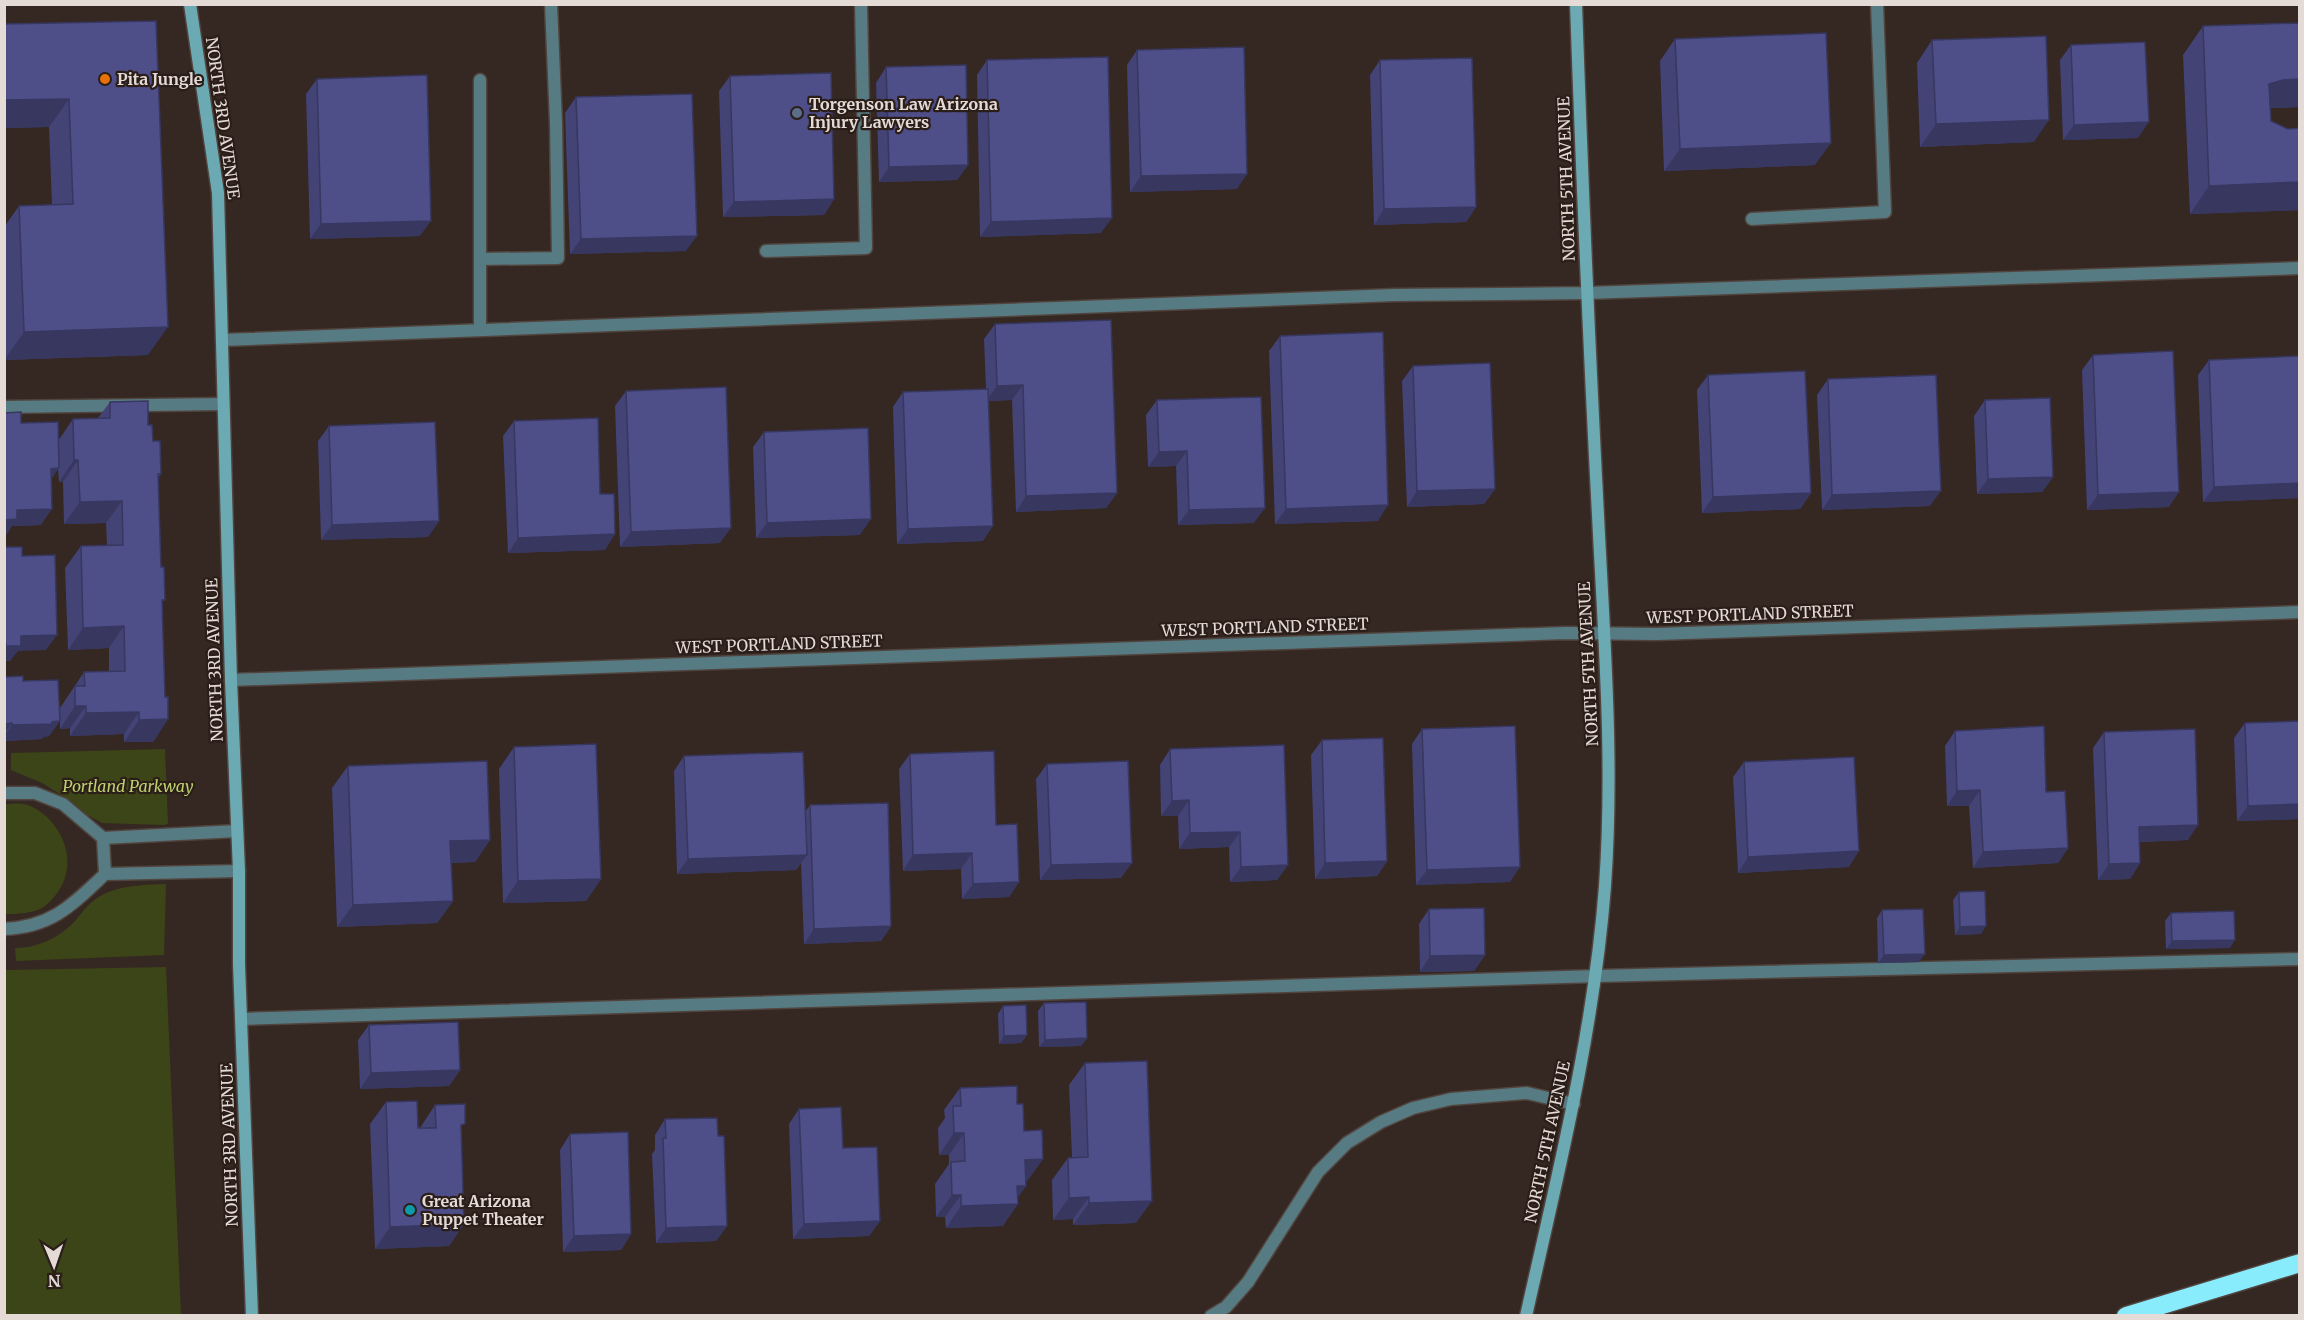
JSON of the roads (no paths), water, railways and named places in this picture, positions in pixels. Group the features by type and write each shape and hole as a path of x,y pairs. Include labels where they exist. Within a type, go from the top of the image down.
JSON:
{"highway":[{"path":"2126,1316 2300,1263"}],"street":[{"name":"NORTH 3RD AVENUE","path":"190,4 218,193 252,1316"},
{"path":"481,259 558,258 551,4"},
{"path":"766,250 866,248 861,4"},
{"name":"NORTH 5TH AVENUE","path":"1526,1316 1574,1104 1597,976 1609,802 1608,714 1587,293 1576,4"},
{"path":"1752,219 1885,212 1877,4"},
{"path":"480,80 480,330"},
{"path":"222,340 1395,295 1587,293 2300,268"},
{"path":"4,407 223,404"},
{"name":"WEST PORTLAND STREET","path":"231,680 1603,633 1657,634 2300,612"},
{"path":"4,793 35,793 63,804 103,838 237,831"},
{"path":"103,838 105,874"},
{"path":"4,929 25,928 49,921 77,900 105,874 239,871"},
{"path":"242,1019 1597,976 2300,959"},
{"path":"1211,1316 1226,1306 1248,1282 1318,1172 1347,1143 1381,1122 1413,1107 1451,1099 1527,1093 1574,1104"}],"place":[{"name":"Pita Jungle","path":"105,79"},
{"name":"Torgenson Law Arizona Injury Lawyers","path":"797,113"},
{"name":"Great Arizona Puppet Theater","path":"410,1210"}],"park label":[{"name":"Portland Parkway","path":"128,786"}]}
